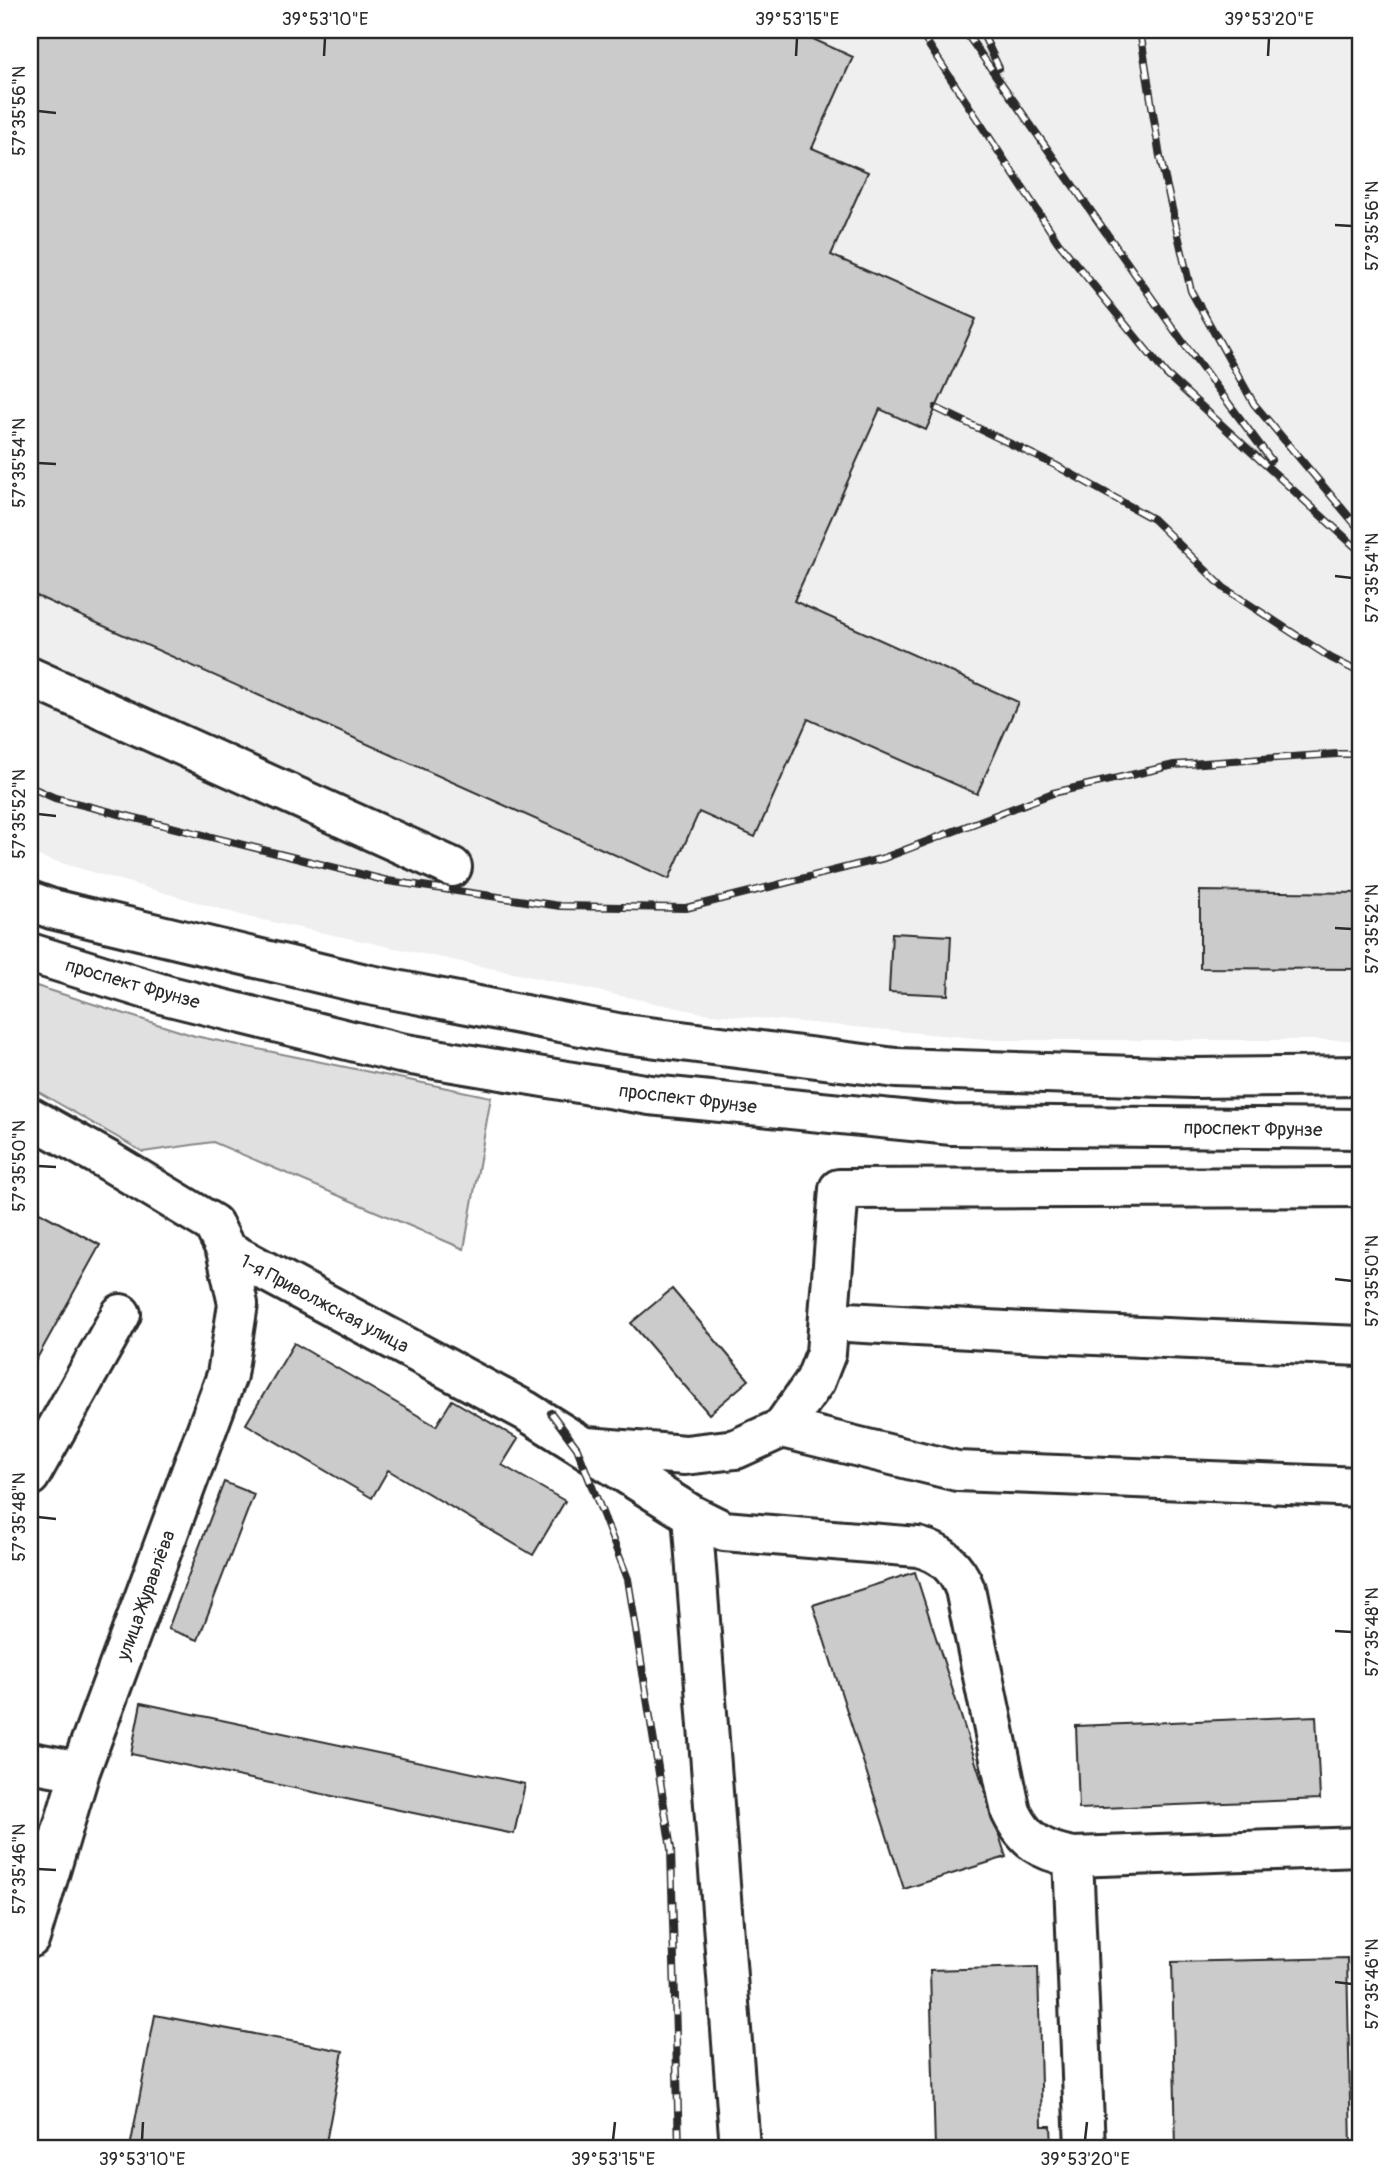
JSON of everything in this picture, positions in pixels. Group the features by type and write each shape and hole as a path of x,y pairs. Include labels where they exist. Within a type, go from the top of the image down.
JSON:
{"main road":[{"path":"30,677 452,867"},
{"path":"30,901 52,909 365,984 630,1035 896,1068 1193,1078 1361,1076"},
{"name":"проспект Фрунзе","path":"30,953 166,995 400,1053 650,1095 952,1125 1361,1129"},
{"name":"1-я Приволжская улица","path":"30,1117 212,1224 226,1250 526,1411 692,1515 724,1531 918,1547 934,1551 947,1560 959,1574 965,1589 1011,1812 1021,1831 1035,1843 1053,1853 1073,1857"},
{"path":"582,1446 685,1455 736,1449 782,1428 815,1381 826,1353 839,1189 1361,1187"},
{"name":"улица Журавлёва","path":"30,1938 80,1771 227,1375 239,1304 226,1250"},
{"path":"30,1476 121,1314"},
{"path":"830,1321 1361,1346"},
{"path":"782,1428 957,1471 1361,1487"},
{"path":"692,1515 740,2148"},
{"path":"30,1762 80,1771"},
{"path":"1085,2148 1073,1857 1361,1847"}],"shaded area":[{"path":"30,30 1361,30 1361,1040 996,1040 702,1013 248,917 30,854"},
{"path":"30,984 195,1036 491,1097 464,1249 213,1142 143,1152 30,1087"}],"building":[{"path":"30,30 793,30 853,57 812,148 868,172 831,255 976,319 926,430 880,409 794,601 1018,702 977,794 808,719 755,837 699,812 669,879 30,593"},
{"path":"1200,891 1361,893 1361,969 1200,968"},
{"path":"892,933 951,936 948,995 889,992"},
{"path":"30,1207 100,1245 30,1371"},
{"path":"672,1289 749,1380 709,1414 631,1323"},
{"path":"294,1343 436,1426 452,1400 518,1439 502,1465 565,1501 533,1555 388,1470 372,1498 246,1424"},
{"path":"224,1482 254,1494 198,1640 168,1629"},
{"path":"915,1572 1006,1857 904,1889 813,1605"},
{"path":"141,1703 525,1784 514,1834 131,1754"},
{"path":"1316,1716 1320,1799 1079,1809 1076,1726"},
{"path":"1347,1958 1351,2148 1176,2148 1172,1962"},
{"path":"1038,1967 1042,2126 1051,2126 1052,2148 935,2148 930,1970"},
{"path":"155,2015 343,2051 325,2148 130,2148"}],"railway":[{"path":"919,30 1058,242 1166,374 1361,552"},
{"path":"964,30 1182,341 1271,460"},
{"path":"981,30 999,68"},
{"path":"1140,30 1160,157 1191,291 1254,404 1361,531"},
{"path":"936,408 1055,465 1153,519 1224,588 1331,658 1361,673"},
{"path":"30,787 55,798 388,881 560,906 686,908 884,858 1053,793 1174,765 1361,754"},
{"path":"551,1413 577,1448 628,1579 671,1849 679,2148"}]}
